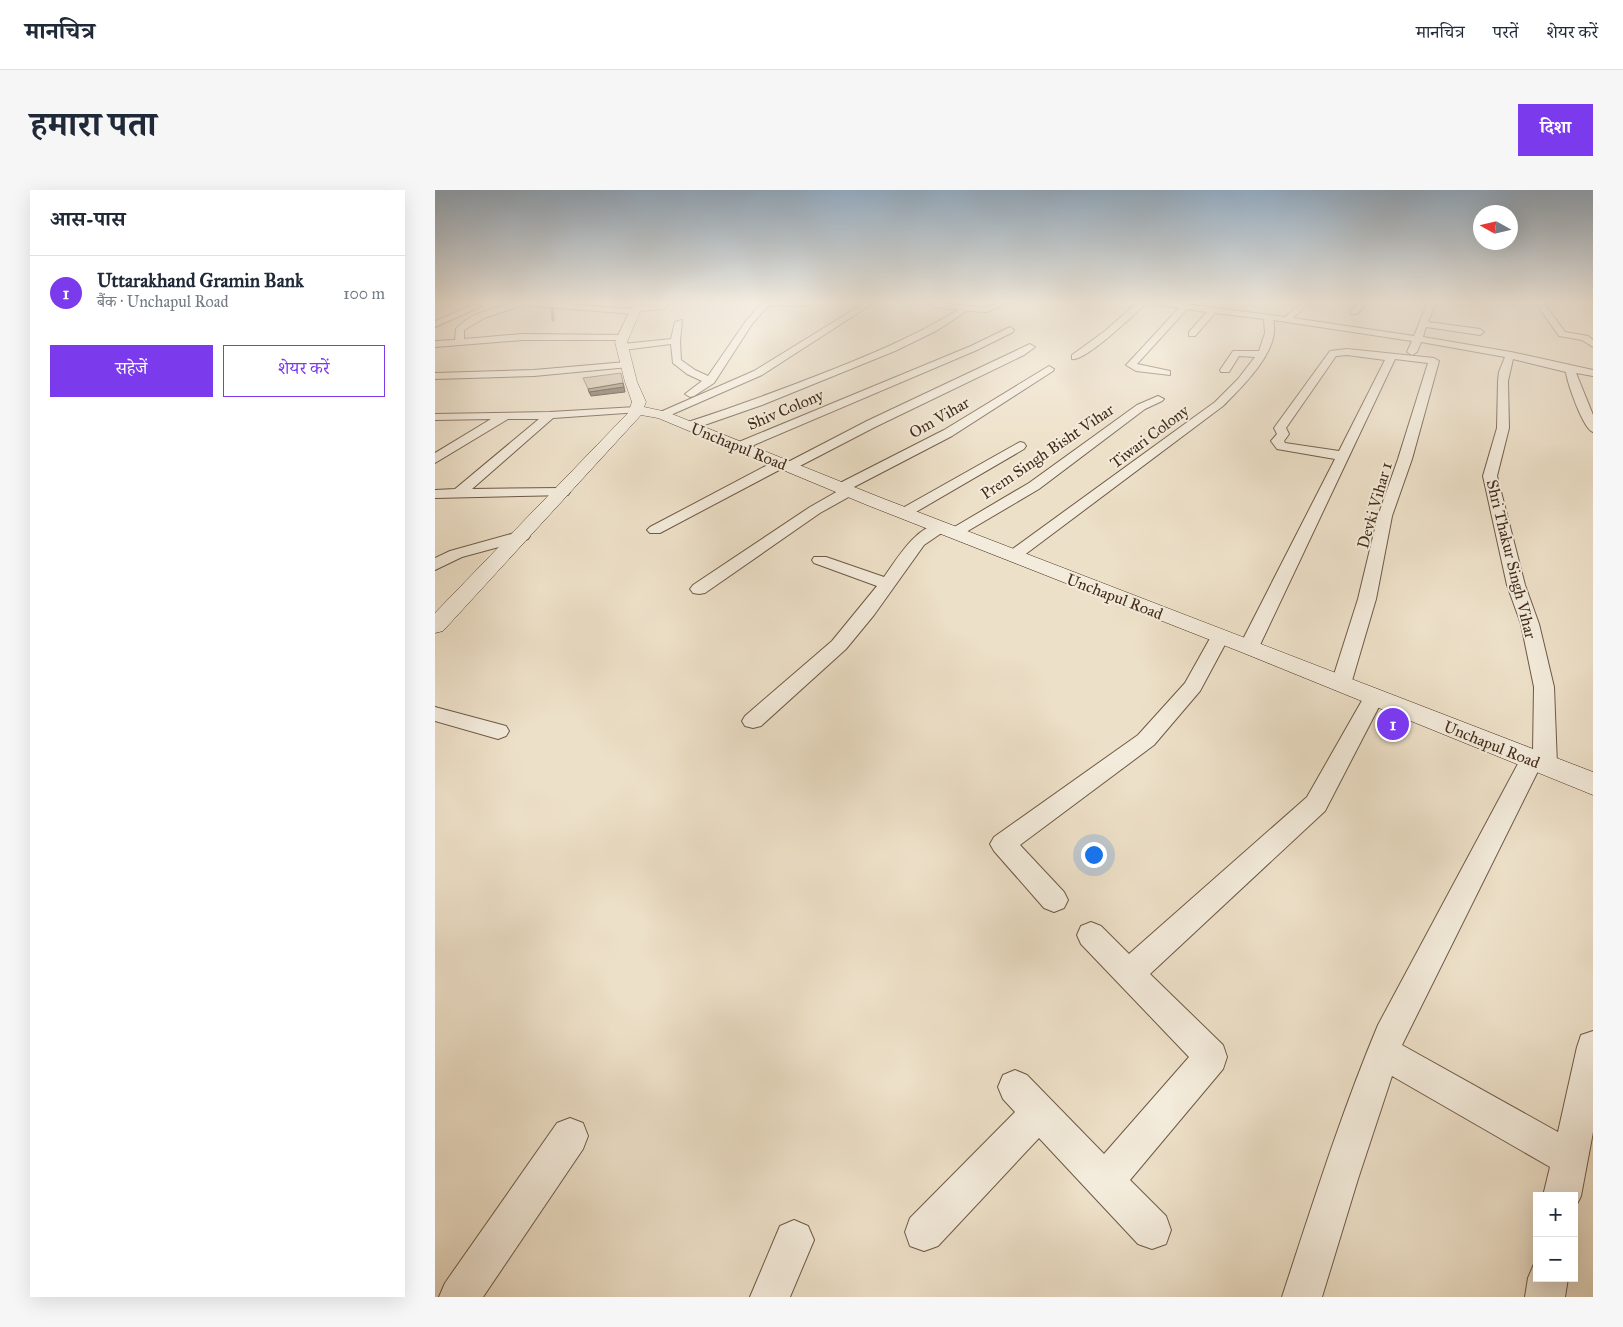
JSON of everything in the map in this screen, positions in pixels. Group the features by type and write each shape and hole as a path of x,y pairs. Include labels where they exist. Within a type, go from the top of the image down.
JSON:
{"street":[{"path":"625,354 626,365 639,402 652,413"},
{"path":"676,354 676,361 691,372 710,381"},
{"path":"435,417 479,410 507,415 652,413 710,381 728,354"},
{"path":"435,626 633,417 652,413 766,369 790,354"},
{"path":"689,426 758,403 880,354"},
{"name":"Shiv Colony","path":"738,447 961,354"},
{"path":"655,530 785,465 1021,354"},
{"path":"1075,357 1080,354"},
{"path":"1141,354 1131,365 1135,368 1166,373"},
{"path":"1225,370 1236,354"},
{"path":"1253,354 1262,354"},
{"name":"Tiwari Colony","path":"1013,556 1219,404 1242,380 1262,354"},
{"path":"1333,354 1280,428 1283,434 1277,441 1281,446 1343,456"},
{"path":"1359,354 1391,358"},
{"path":"1249,647 1391,358 1397,354"},
{"name":"Devki Vihar 1","path":"1341,684 1367,599 1385,516 1435,362 1422,354"},
{"path":"1483,354 1511,356 1593,373"},
{"name":"Shri Thakur Singh Vihar","path":"1511,356 1505,370 1502,394 1505,412 1503,428 1492,459 1490,476 1516,586 1530,624 1544,687 1539,763"},
{"path":"439,376 452,364"},
{"path":"482,375 489,365"},
{"path":"439,376 535,373 626,365"},
{"name":"Om Vihar","path":"699,590 845,490 948,433 1049,369"},
{"path":"1572,370 1571,373 1579,397 1593,428"},
{"name":"Prem Singh Bisht Vihar","path":"753,721 839,646 868,611 918,542 948,530 1034,486 1119,423 1158,399"},
{"name":"Unchapul Road","path":"652,413 1593,784"},
{"path":"435,459 507,415"},
{"path":"458,494 551,415"},
{"path":"1104,419 1119,423"},
{"path":"904,513 1020,446"},
{"path":"435,494 563,492"},
{"path":"435,565 456,554 522,536"},
{"path":"435,552 456,554"},
{"path":"820,560 887,584"},
{"path":"1054,900 1003,844 1146,740 1193,686 1220,637"},
{"path":"1128,974 1316,804 1374,697"},
{"path":"435,714 497,731"},
{"path":"1303,1297 1339,1179 1393,1027 1539,763"},
{"path":"1091,935 1211,1057 1105,1181"},
{"path":"1563,1192 1593,1047"},
{"path":"1383,1052 1569,1158"},
{"path":"1015,1087 1152,1230"},
{"path":"924,1232 1039,1113"},
{"path":"459,1297 570,1136"},
{"path":"770,1297 794,1240"},
{"path":"1545,1297 1547,1282"}],"shaded area":[{"path":"621,373 624,387 590,393 583,378"}],"building":[{"path":"623,383 624,387 589,392 588,389"}],"place":[{"name":"Uttarakhand Gramin Bank","path":"1393,724"}]}
